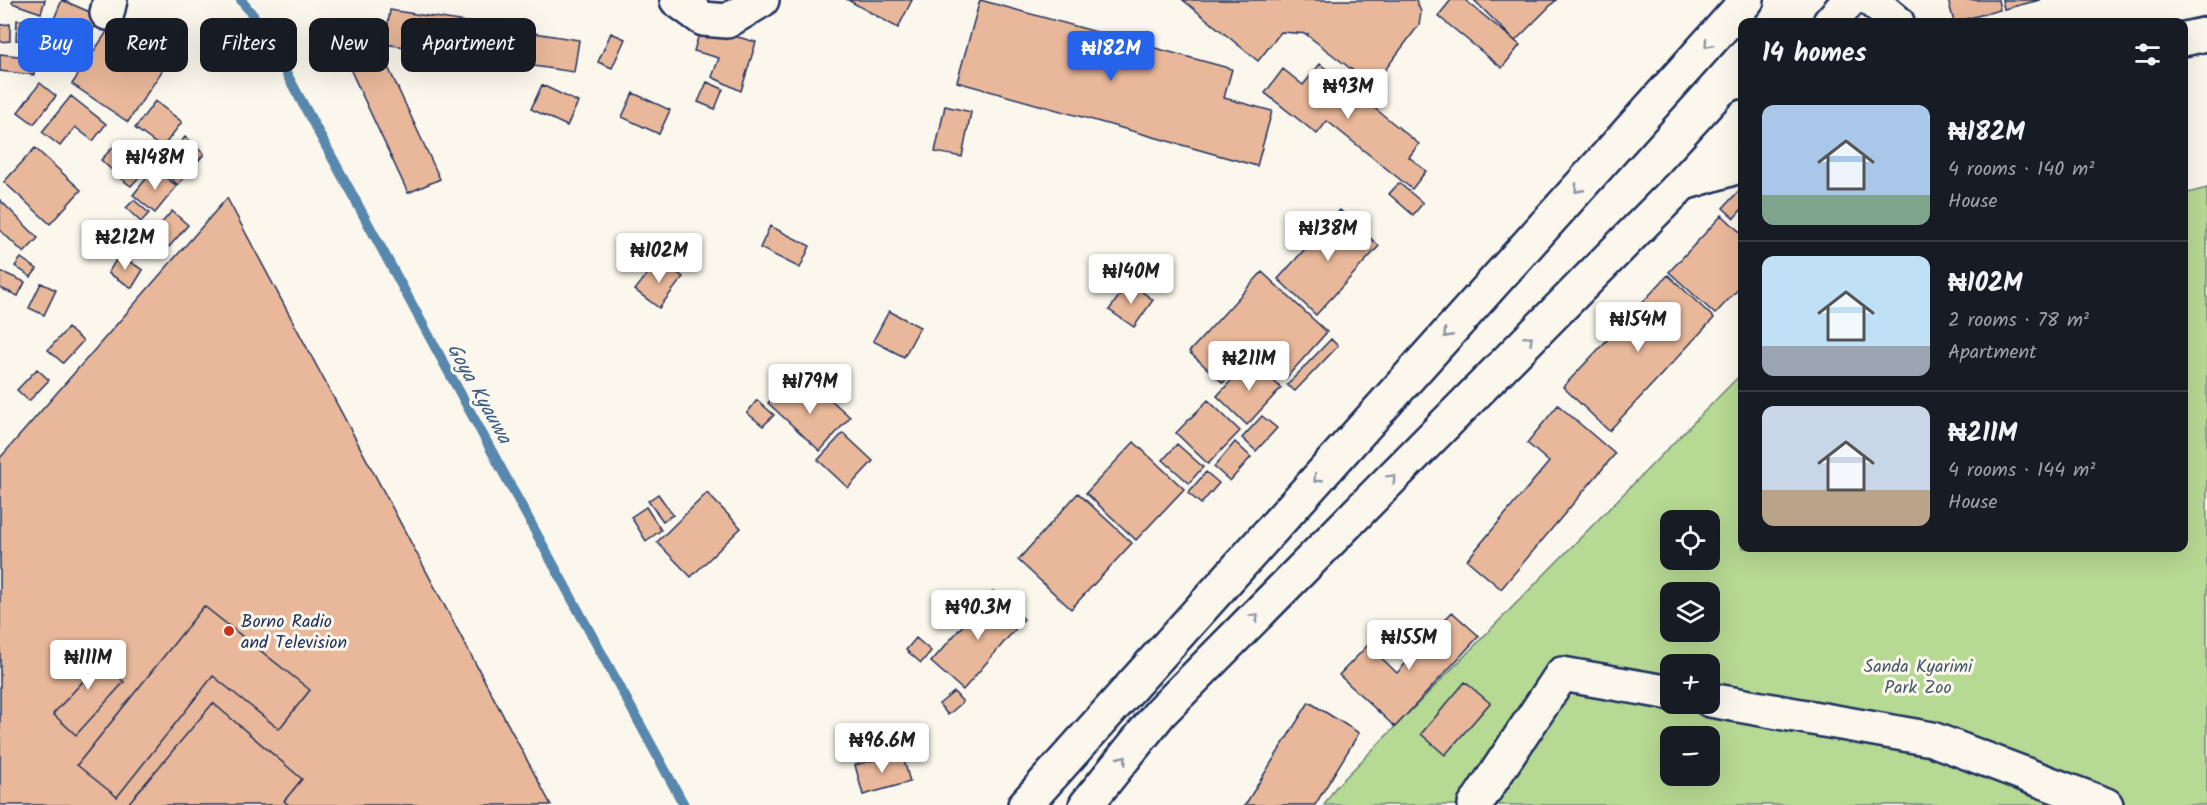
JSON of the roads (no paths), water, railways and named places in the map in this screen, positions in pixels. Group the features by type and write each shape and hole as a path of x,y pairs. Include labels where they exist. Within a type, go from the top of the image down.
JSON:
{"main road":[{"path":"676,0 703,19 727,21 762,0"},
{"path":"1025,805 1747,0"},
{"path":"1834,18 1850,0"},
{"path":"1871,0 1892,18"},
{"path":"2188,38 2207,34"},
{"path":"1086,805 1160,713 1682,184 1738,122"},
{"path":"1682,184 1738,167"},
{"path":"1475,805 1562,674 1660,691"},
{"path":"1720,702 1932,739 2106,805"}],"waterway":[{"name":"Goya Kyauwa","path":"241,0 259,23 684,805"}],"place":[{"name":"Borno Radio and Television","path":"229,631"}],"park label":[{"name":"Sanda Kyarimi Park Zoo","path":"1918,676"}]}
